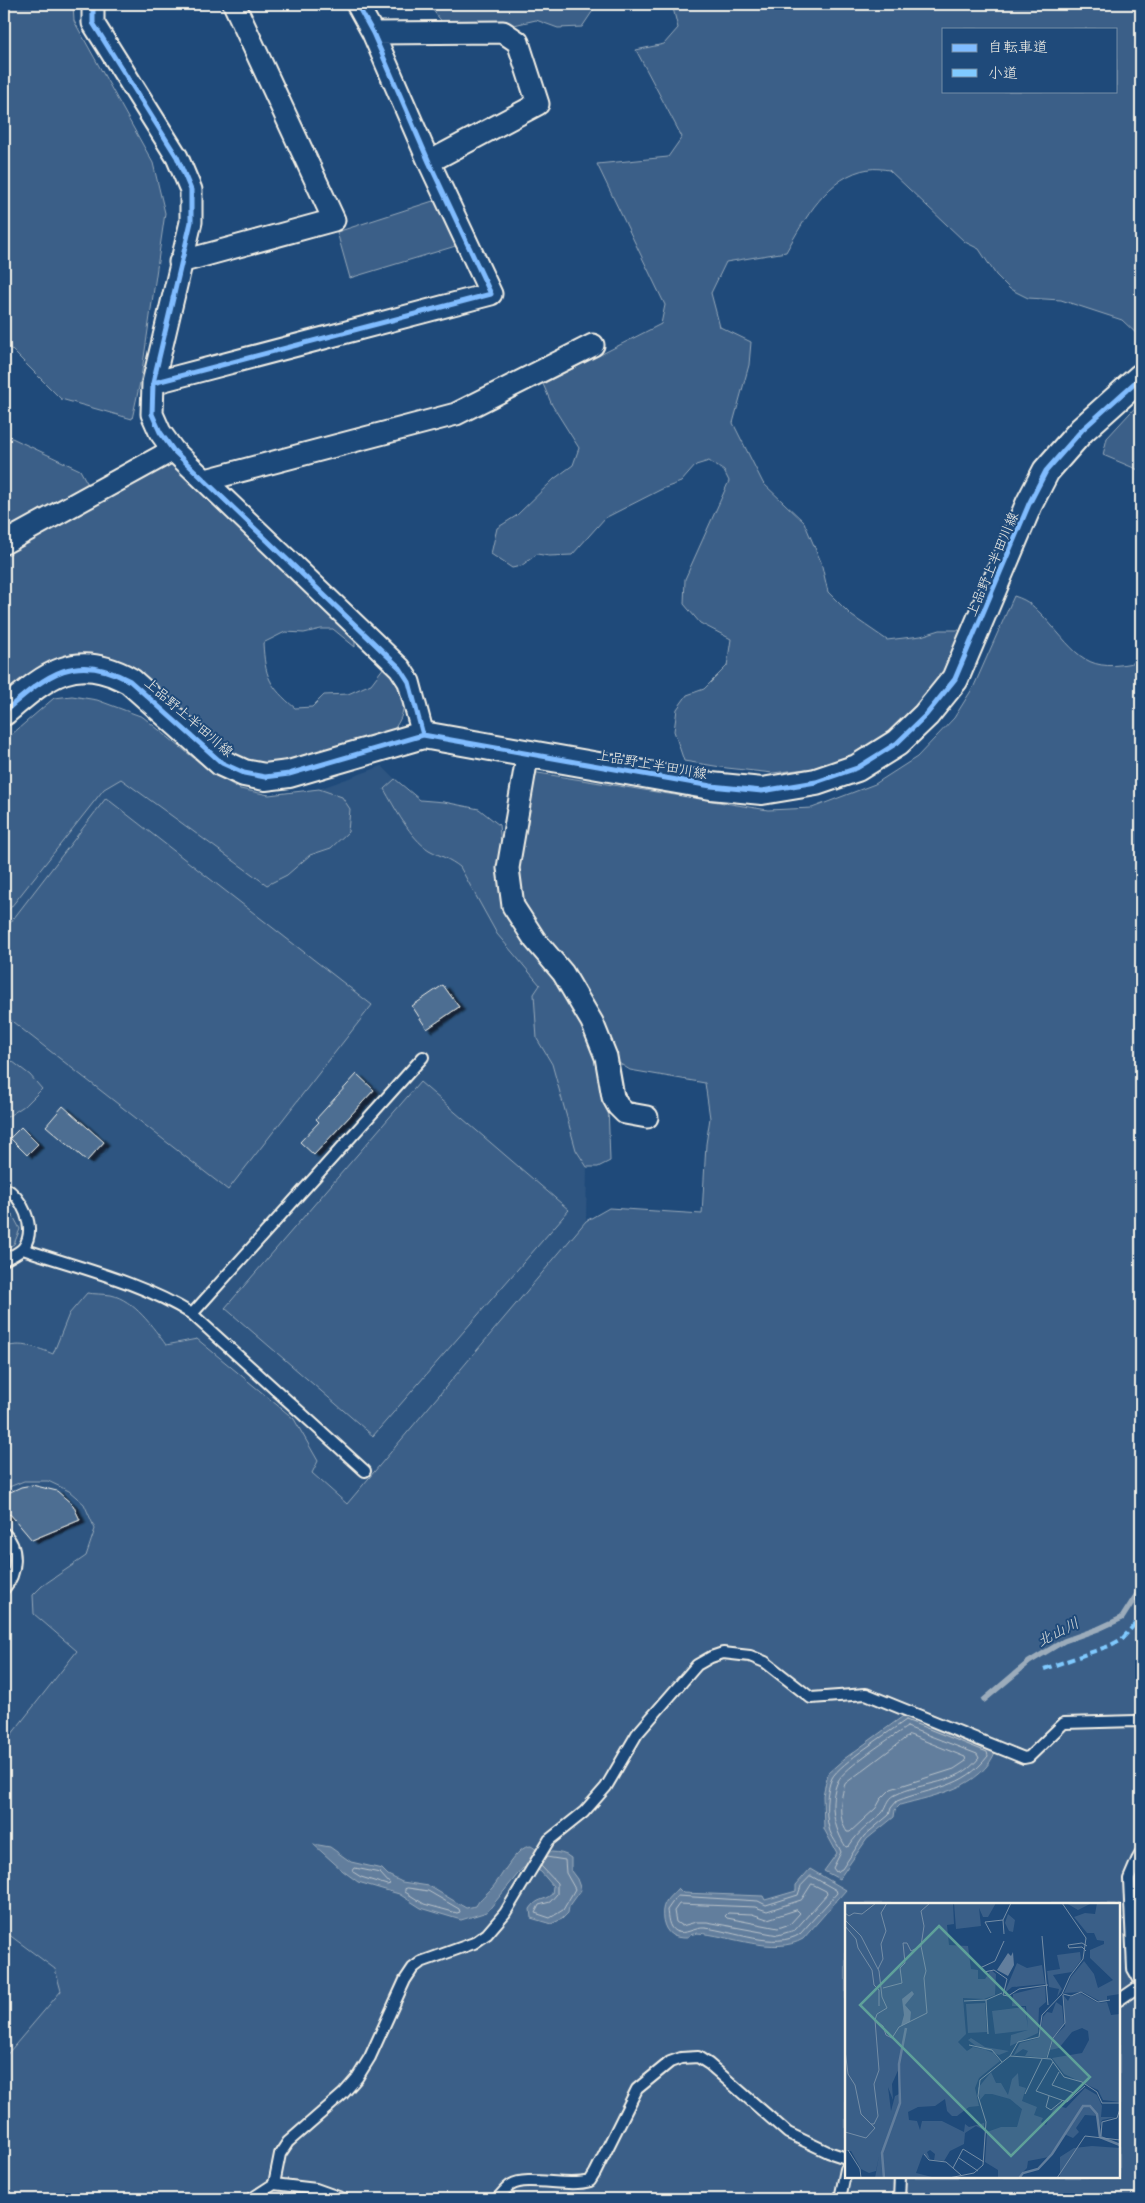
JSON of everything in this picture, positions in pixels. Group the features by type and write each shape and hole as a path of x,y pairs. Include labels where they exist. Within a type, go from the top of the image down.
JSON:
{"street":[{"path":"93,4 93,23 177,157 191,190 191,222 180,262 153,383 152,414 160,432 173,450 400,668 409,682 423,735"},
{"path":"180,262 334,220 234,4"},
{"path":"153,383 491,294 429,162 373,33 358,4"},
{"path":"373,33 503,32 518,42 538,104 429,162"},
{"path":"206,480 456,414 593,346"},
{"name":"上品野上半田川線","path":"4,712 39,681 58,672 79,667 98,668 114,672 130,681 222,762 244,773 266,777 289,774 423,735 528,752 710,786 762,791 816,782 857,768 897,743 926,715 956,679 1029,504 1046,472 1082,430 1141,376"},
{"path":"4,543 173,450"},
{"path":"528,752 508,868 513,906 535,940 563,973 592,1022 606,1057 613,1097 618,1106 625,1113 647,1117"}],"lane":[{"path":"192,1314 423,1057"},
{"path":"4,1187 16,1195 27,1218 29,1234 23,1249 4,1260"},
{"path":"23,1249 172,1301 192,1314 365,1471"},
{"path":"4,1534 15,1552 14,1568 9,1582 4,1589"},
{"path":"274,2184 280,2154 288,2142 344,2094 366,2064 405,1980 413,1968 422,1962 474,1943 487,1934 506,1913 549,1840 584,1812 606,1787 637,1734 697,1665 710,1657 723,1653 750,1656 765,1662 811,1698 866,1694 1024,1758 1029,1757 1064,1723 1136,1721 1141,1723"},
{"path":"1120,1999 1141,1984 1133,1969 1129,1879 1136,1860 1141,1853"},
{"path":"497,2199 511,2184 521,2182 575,2184 590,2181 637,2089 670,2062 689,2056 698,2057 709,2064 788,2133 828,2152 845,2158"},
{"path":"840,2199 845,2174"},
{"path":"899,2199 900,2178"},
{"path":"252,2199 274,2184 316,2189 344,2199"}],"shaded area":[{"path":"4,4 73,4 74,21 153,163 165,213 141,378 132,419 61,399 4,342"},
{"path":"428,4 595,4 594,9 582,27 558,28 536,20 505,27 443,23"},
{"path":"672,4 1141,4 1141,338 1122,320 1061,300 1028,298 1010,289 996,275 979,249 965,242 889,170 882,169 869,169 854,173 829,189 809,213 786,252 726,262 711,293 720,327 751,342 749,365 733,423 763,483 804,522 821,562 828,592 852,616 887,640 921,636 940,630 959,630 962,636 945,676 889,735 851,757 813,768 773,773 684,761 674,731 677,709 687,695 704,689 727,666 731,639 700,623 684,604 685,579 729,481 724,471 709,461 696,465 681,482 662,489 605,518 572,555 549,556 537,554 521,566 512,568 491,554 497,528 516,516 554,479 573,465 579,448 552,405 543,384 661,324 665,305 597,164 668,157 682,137 636,50 664,44 678,28"},
{"path":"436,200 459,245 350,278 337,232"},
{"path":"1141,401 1141,471 1103,455 1107,438"},
{"path":"12,438 80,470 91,490 4,538 4,439"},
{"path":"174,460 355,637 355,647 333,629 321,629 304,633 285,632 263,643 267,673 274,687 295,708 312,707 324,695 348,694 371,684 384,667 397,685 403,701 401,718 388,736 306,759 273,764 258,763 235,756 213,742 152,684 131,668 109,658 85,656 4,698 4,549"},
{"path":"1014,596 1028,602 1035,608 1067,643 1085,659 1095,664 1108,666 1141,661 1141,2199 4,2199 4,2058 61,1991 55,1969 4,1931 4,1744 77,1651 34,1614 33,1595 42,1586 86,1556 95,1529 84,1504 69,1491 48,1481 24,1481 4,1489 4,1348 22,1345 53,1354 69,1314 87,1293 111,1295 119,1298 127,1302 142,1315 166,1345 197,1339 294,1419 318,1461 312,1473 347,1504 586,1221 609,1208 702,1214 706,1144 710,1118 705,1083 630,1070 614,1060 523,908 516,871 532,772 768,810 812,808 875,784 917,757 954,718 974,686"},
{"path":"72,696 97,700 143,717 211,772 240,789 269,795 319,789 382,766 395,779 385,789 428,849 451,859 460,867 497,934 541,986 537,1039 552,1064 576,1149 587,1167 586,1221 347,1504 312,1473 318,1461 308,1444 186,1340 166,1345 153,1326 133,1307 112,1295 69,1314 53,1354 35,1346 9,1345 4,1348 4,741 54,698"},
{"path":"72,696 97,700 143,717 211,772 240,789 269,795 319,789 342,797 350,809 348,832 331,848 310,855 287,875 267,885 121,779 104,789 4,916 4,741 54,698"},
{"path":"395,779 420,800 444,802 479,809 499,825 502,854 501,883 565,988 598,1054 608,1104 610,1161 598,1167 587,1167 576,1150 552,1064 537,1039 534,994 540,985 497,934 460,867 422,845 409,830 384,789"},
{"path":"106,798 372,1005 228,1190 4,1015 4,931"},
{"path":"4,1055 30,1075 42,1089 27,1104 4,1119"},
{"path":"420,1082 569,1210 373,1436 225,1308"},
{"path":"12,1214 20,1229 14,1244 4,1250 4,1215"},
{"path":"24,1481 48,1481 69,1491 84,1504 95,1529 86,1556 42,1586 33,1595 34,1614 77,1651 4,1744 4,1489"},
{"path":"4,1931 55,1969 62,1991 4,2058"}],"water":[{"path":"906,1714 996,1750 989,1763 969,1781 942,1793 900,1805 895,1810 894,1817 867,1839 839,1879 824,1871 837,1853 824,1829 823,1795 828,1773 844,1759"},
{"path":"313,1844 330,1847 351,1862 382,1869 388,1875 402,1882 429,1886 466,1908 476,1906 496,1883 515,1856 525,1847 531,1846 541,1851 562,1853 571,1858 571,1871 577,1879 581,1890 569,1907 568,1913 562,1919 551,1924 531,1918 530,1909 538,1901 552,1894 553,1886 541,1872 529,1865 522,1869 487,1912 461,1920 421,1908 399,1894 358,1882"},
{"path":"810,1869 846,1890 803,1939 791,1944 779,1946 765,1945 697,1933 690,1935 688,1938 680,1938 669,1933 666,1929 663,1907 678,1888 683,1893 763,1896 765,1900 796,1891 796,1885"}],"building":[{"path":"443,985 459,1007 427,1029 412,1006"},
{"path":"357,1074 374,1090 314,1155 300,1142 319,1122 316,1119"},
{"path":"63,1106 104,1142 87,1161 46,1126"},
{"path":"21,1127 38,1144 27,1155 10,1138"},
{"path":"32,1485 57,1491 73,1505 80,1520 32,1540 10,1514 4,1518 4,1495 21,1487"}],"waterway":[{"name":"北山川","path":"984,1700 1029,1662 1064,1641 1122,1618 1141,1588"}],"marked path":[{"path":"1044,1669 1109,1646 1122,1639 1141,1617"}],"cycle path":[{"path":"93,4 93,23 177,157 191,190 191,222 153,383 152,414 160,432 173,450 400,668 409,682 423,735"},
{"path":"153,383 491,294 429,162 373,33 357,4"},
{"path":"4,712 48,678 62,671 77,668 93,668 110,672 130,681 222,763 244,773 265,777 289,774 423,735 711,786 762,791 816,782 857,768 897,743 926,715 955,679 1029,504 1046,471 1082,430 1141,377"}]}
